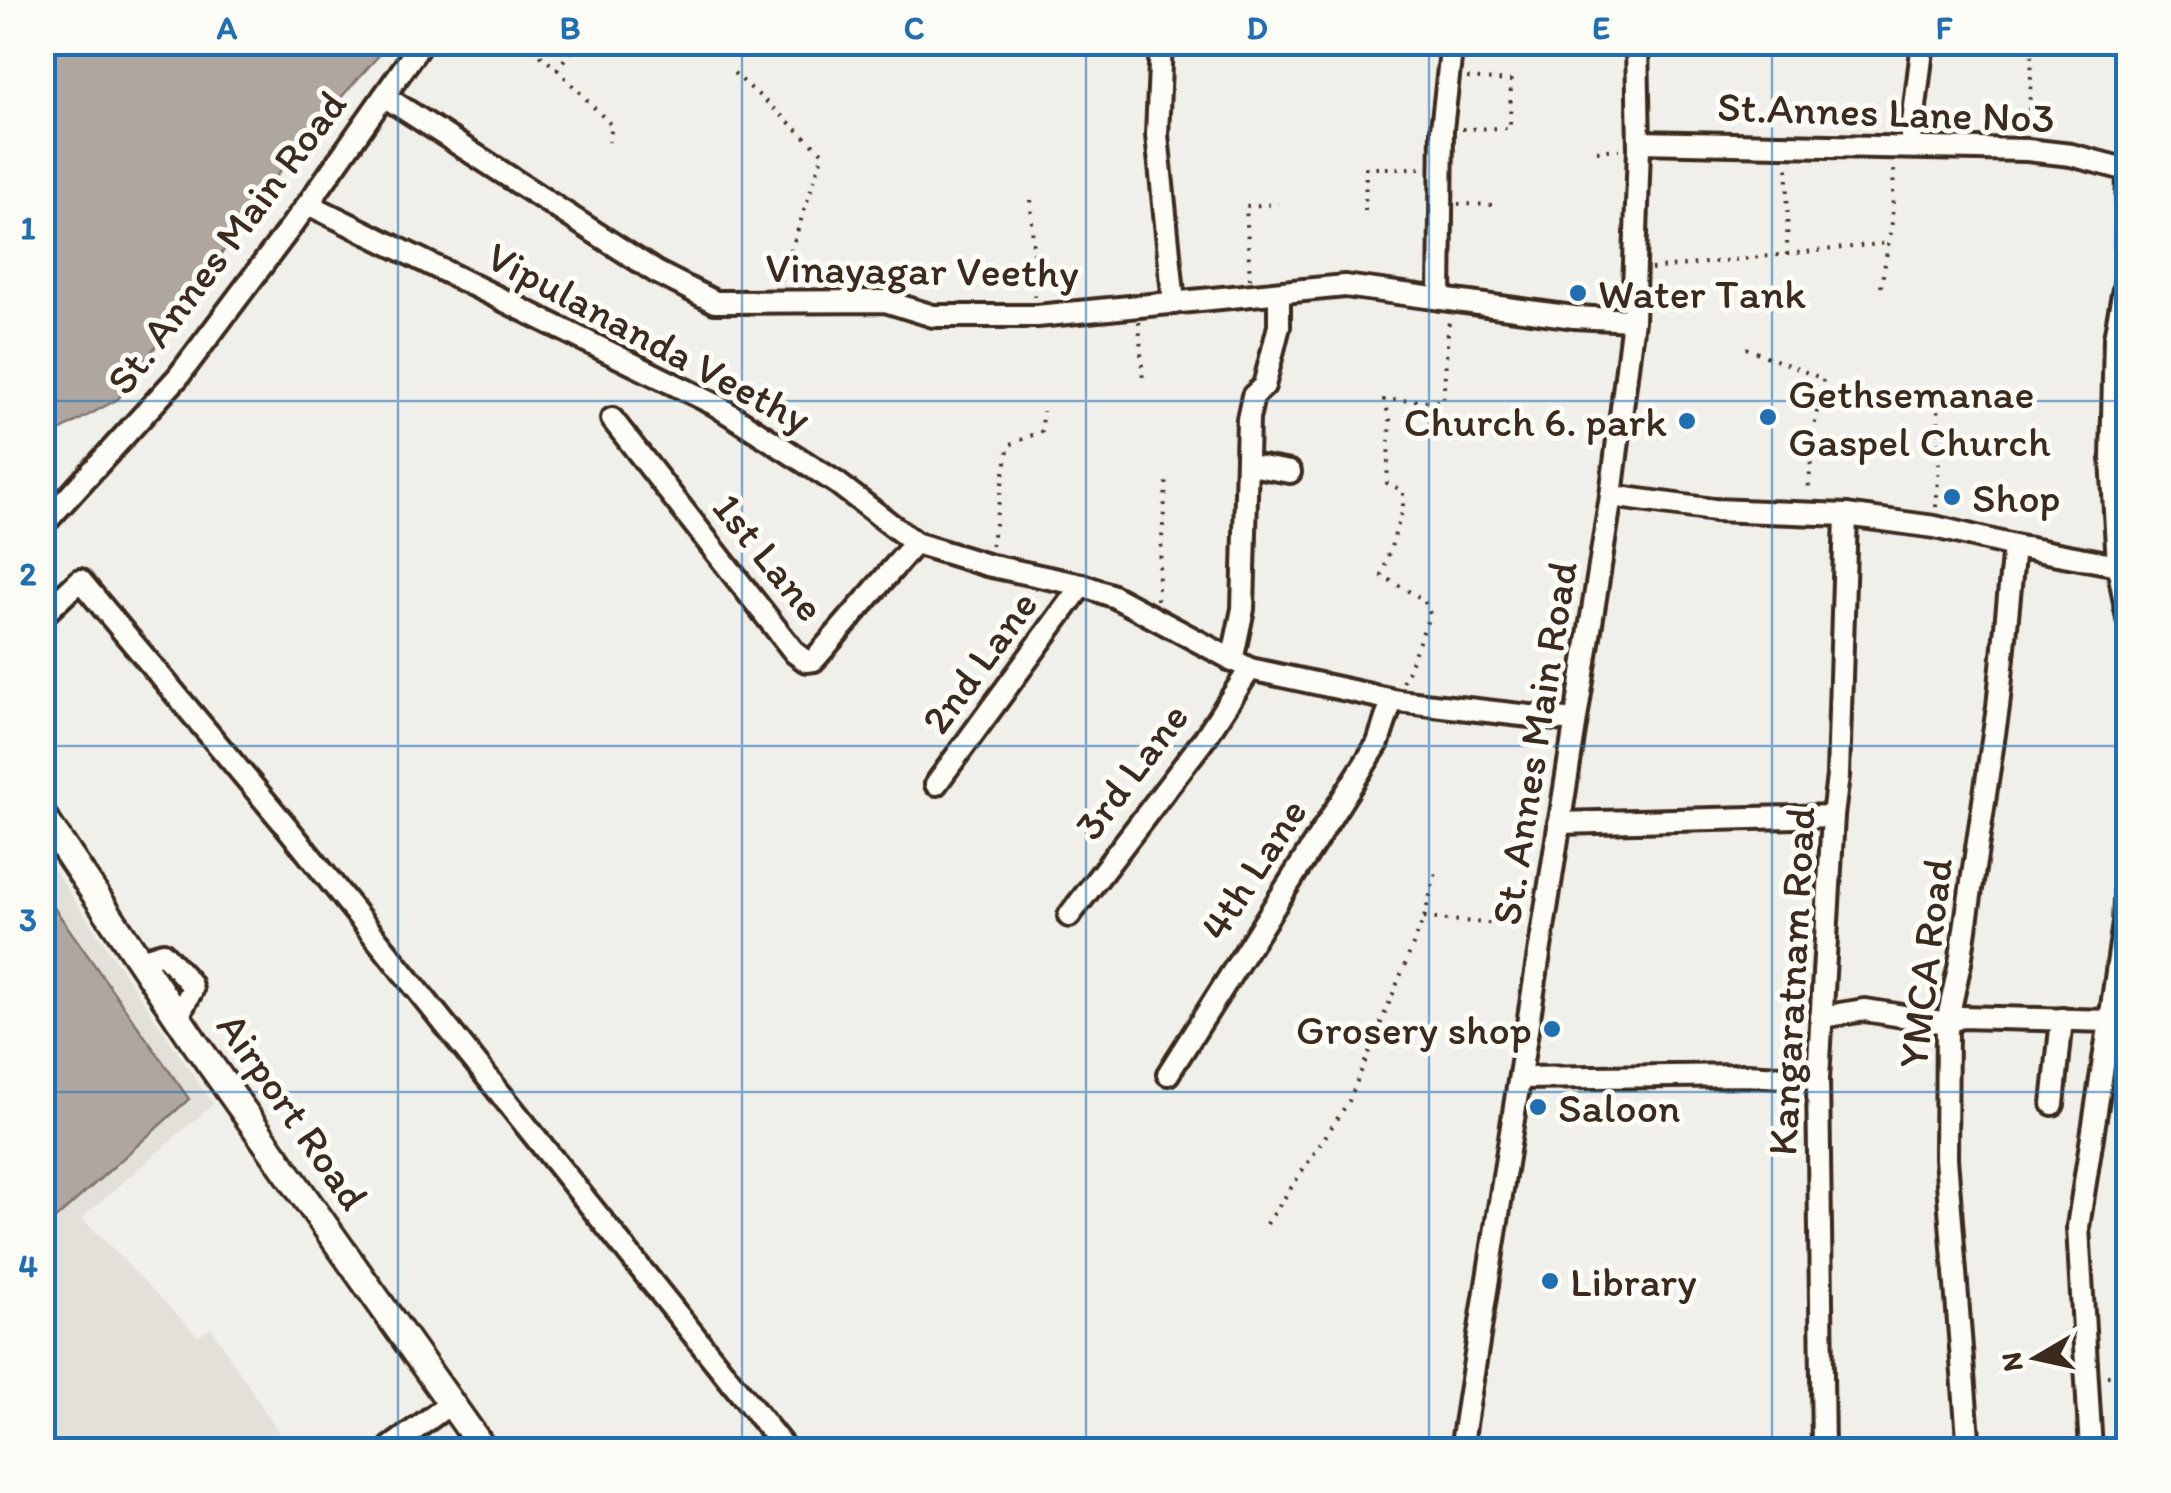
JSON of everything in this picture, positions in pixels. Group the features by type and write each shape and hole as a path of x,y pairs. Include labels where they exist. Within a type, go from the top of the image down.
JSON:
{"main road":[{"name":"Airport Road","path":"42,815 178,1016 484,1450"}],"street":[{"name":"St. Annes Main Road","path":"42,526 178,377 308,204 422,42"},
{"path":"1161,42 1157,134 1174,303"},
{"path":"1446,300 1442,129 1452,42"},
{"path":"1612,42 1637,44"},
{"path":"1902,146 1923,42"},
{"name":"St. Annes Main Road","path":"1461,1450 1610,496 1633,320 1639,142 1637,44"},
{"name":"Vinayagar Veethy","path":"384,96 656,272 715,302 885,302 933,316 1037,316 1345,286 1574,318 1633,320"},
{"name":"St.Annes Lane No3","path":"1639,142 2027,150 2070,155 2128,170"},
{"path":"2128,170 2126,278 2115,338 2112,458 2118,565 2128,618"},
{"name":"Vipulananda Veethy","path":"308,204 714,404 837,484 914,543 1112,596 1241,665 1395,701 1574,721"},
{"path":"1241,665 1250,465 1248,418 1253,396 1264,386 1280,326 1279,293"},
{"name":"1st Lane","path":"612,418 806,660 814,660 914,543"},
{"path":"1250,465 1290,472"},
{"path":"1610,496 1714,510 1846,515 1935,527 2118,565"},
{"name":"Kangaratnam Road","path":"1823,1450 1818,1079 1838,776 1846,515"},
{"name":"YMCA Road","path":"1969,1450 1946,1158 1947,1023 1960,964 1998,706 2014,546"},
{"path":"42,616 80,580 286,826 786,1450"},
{"name":"2nd Lane","path":"936,784 1082,585"},
{"name":"3rd Lane","path":"1069,916 1204,738 1241,665"},
{"name":"4th Lane","path":"1168,1074 1378,743 1395,701"},
{"path":"1559,823 1833,816"},
{"path":"2091,1450 2078,1227 2120,1020 2128,830"},
{"path":"1821,1018 1865,1010 1947,1023 1962,1017 2120,1020"},
{"path":"2053,1104 2062,1019"},
{"path":"1520,1078 1746,1075 1818,1079"},
{"path":"390,1449 451,1402"}],"path":[{"path":"524,42 557,69 612,126 609,142"},
{"path":"557,69 578,42"},
{"path":"2027,150 2030,42"},
{"path":"734,73 823,153 773,304"},
{"path":"1442,129 1510,128 1511,81 1448,76"},
{"path":"1787,255 1788,146"},
{"path":"1881,288 1902,146"},
{"path":"1366,211 1366,168 1443,168"},
{"path":"1031,200 1037,316"},
{"path":"1251,294 1246,206 1278,204"},
{"path":"1443,204 1496,205"},
{"path":"1637,270 1888,244"},
{"path":"1395,701 1430,614 1424,600 1382,576 1403,508 1403,491 1387,483 1390,418 1384,400 1444,401 1446,300"},
{"path":"1138,308 1142,382"},
{"path":"1746,348 1822,379 1806,513"},
{"path":"1935,527 1940,464 1938,392"},
{"path":"988,565 1009,445 1042,431 1043,411"},
{"path":"1155,617 1167,475"},
{"path":"1267,1224 1349,1100 1424,918 1436,872"},
{"path":"1424,918 1543,928"}],"shaded area":[{"path":"43,42 390,43 301,142 118,399 43,440"},
{"path":"42,852 213,1104 82,1218 198,1336 211,1328 290,1450 43,1450"},
{"path":"43,892 189,1099 42,1230"}],"place":[{"name":"Water Tank","path":"1578,293"},
{"name":"Gethsemanae Gaspel Church","path":"1768,417"},
{"name":"Church 6. park","path":"1687,421"},
{"name":"Shop","path":"1952,497"},
{"name":"Grosery shop","path":"1552,1029"},
{"name":"Saloon","path":"1538,1107"},
{"name":"Library","path":"1550,1281"}]}
